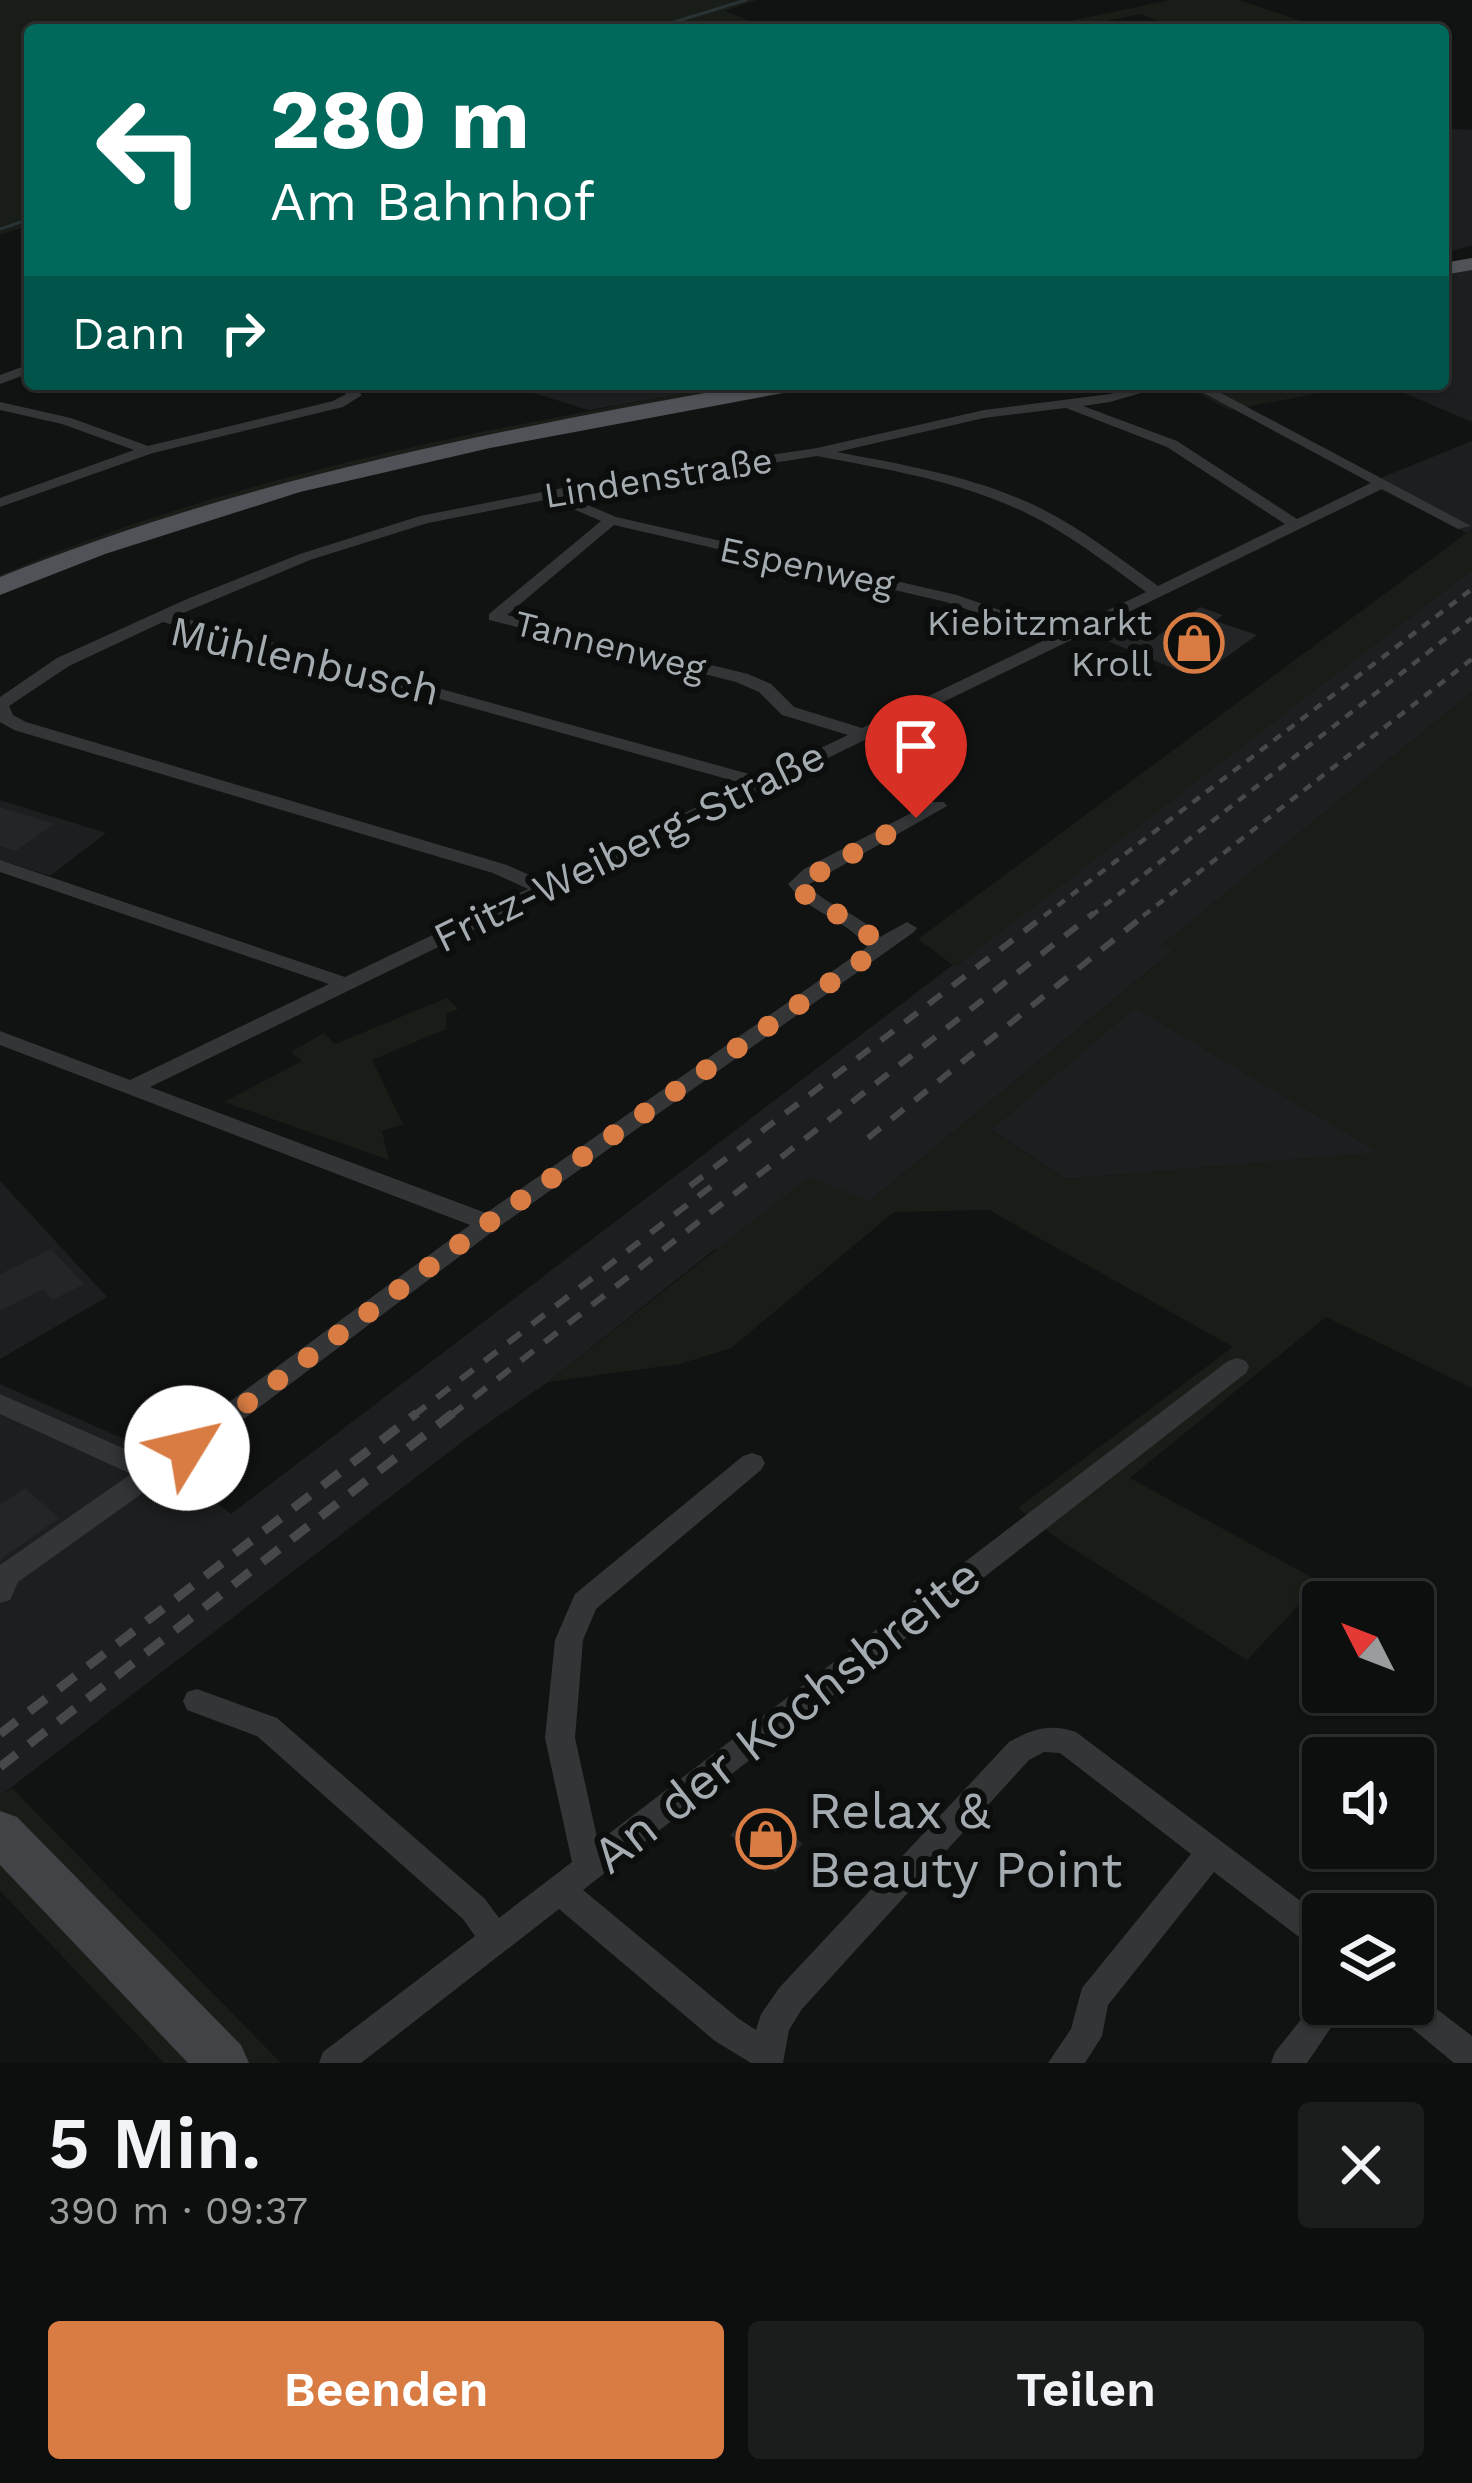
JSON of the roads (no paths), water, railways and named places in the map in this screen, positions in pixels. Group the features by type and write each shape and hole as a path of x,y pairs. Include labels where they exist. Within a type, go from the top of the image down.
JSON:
{"main road":[{"path":"0,587 165,522 340,470 761,390"},
{"path":"0,1832 223,2063"}],"street":[{"path":"0,503 148,450 338,404 348,390"},
{"name":"Lindenstraße","path":"166,618 245,580 424,519 817,452 984,414 1135,390"},
{"path":"1206,390 1463,526"},
{"path":"1066,404 1172,444 1295,524"},
{"path":"0,406 66,421 148,450"},
{"path":"817,452 962,482 1000,496 1053,521 1155,591"},
{"name":"Fritz-Weiberg-Straße","path":"135,1086 1383,483"},
{"name":"Espenweg","path":"553,494 610,520 951,598 1061,637"},
{"name":"Tannenweg","path":"610,520 495,617 742,678 765,688 788,711 861,733"},
{"name":"Mühlenbusch","path":"540,887 500,869 6,718 0,705 63,662 166,618 762,783"},
{"path":"878,949 869,930 808,898 798,884 938,806"},
{"path":"0,866 326,974 343,984"},
{"path":"0,1592 7,1575 148,1471 187,1448 488,1223 907,928"},
{"path":"0,1038 488,1223"},
{"name":"An der Kochsbreite","path":"335,2063 1237,1367"},
{"path":"0,1403 148,1471"},
{"path":"589,1868 560,1738 569,1640 585,1602 752,1463"},
{"path":"197,1702 267,1727 473,1909 496,1939"},
{"path":"560,1889 766,2059 773,2025 790,1998 1019,1751 1041,1739 1066,1741 1302,1921"},
{"path":"1064,2063 1086,2036 1093,1999 1213,1851"},
{"path":"1287,2063 1315,2025"},
{"path":"1433,2025 1472,2057"}],"waterway":[{"path":"668,24 746,0"},
{"path":"0,229 24,221"}],"railway":[{"path":"1044,916 1472,589"},
{"path":"1091,916 1472,618"},
{"path":"1143,916 1472,659"},
{"path":"690,1186 1048,913"},
{"path":"450,1416 1094,913"},
{"path":"868,1138 1147,913"},
{"path":"413,1416 713,1185"},
{"path":"0,1734 417,1413"},
{"path":"0,1767 453,1413"}],"place":[{"name":"Kiebitzmarkt Kroll","path":"1194,643"},
{"name":"Relax & Beauty Point","path":"766,1839"}]}
